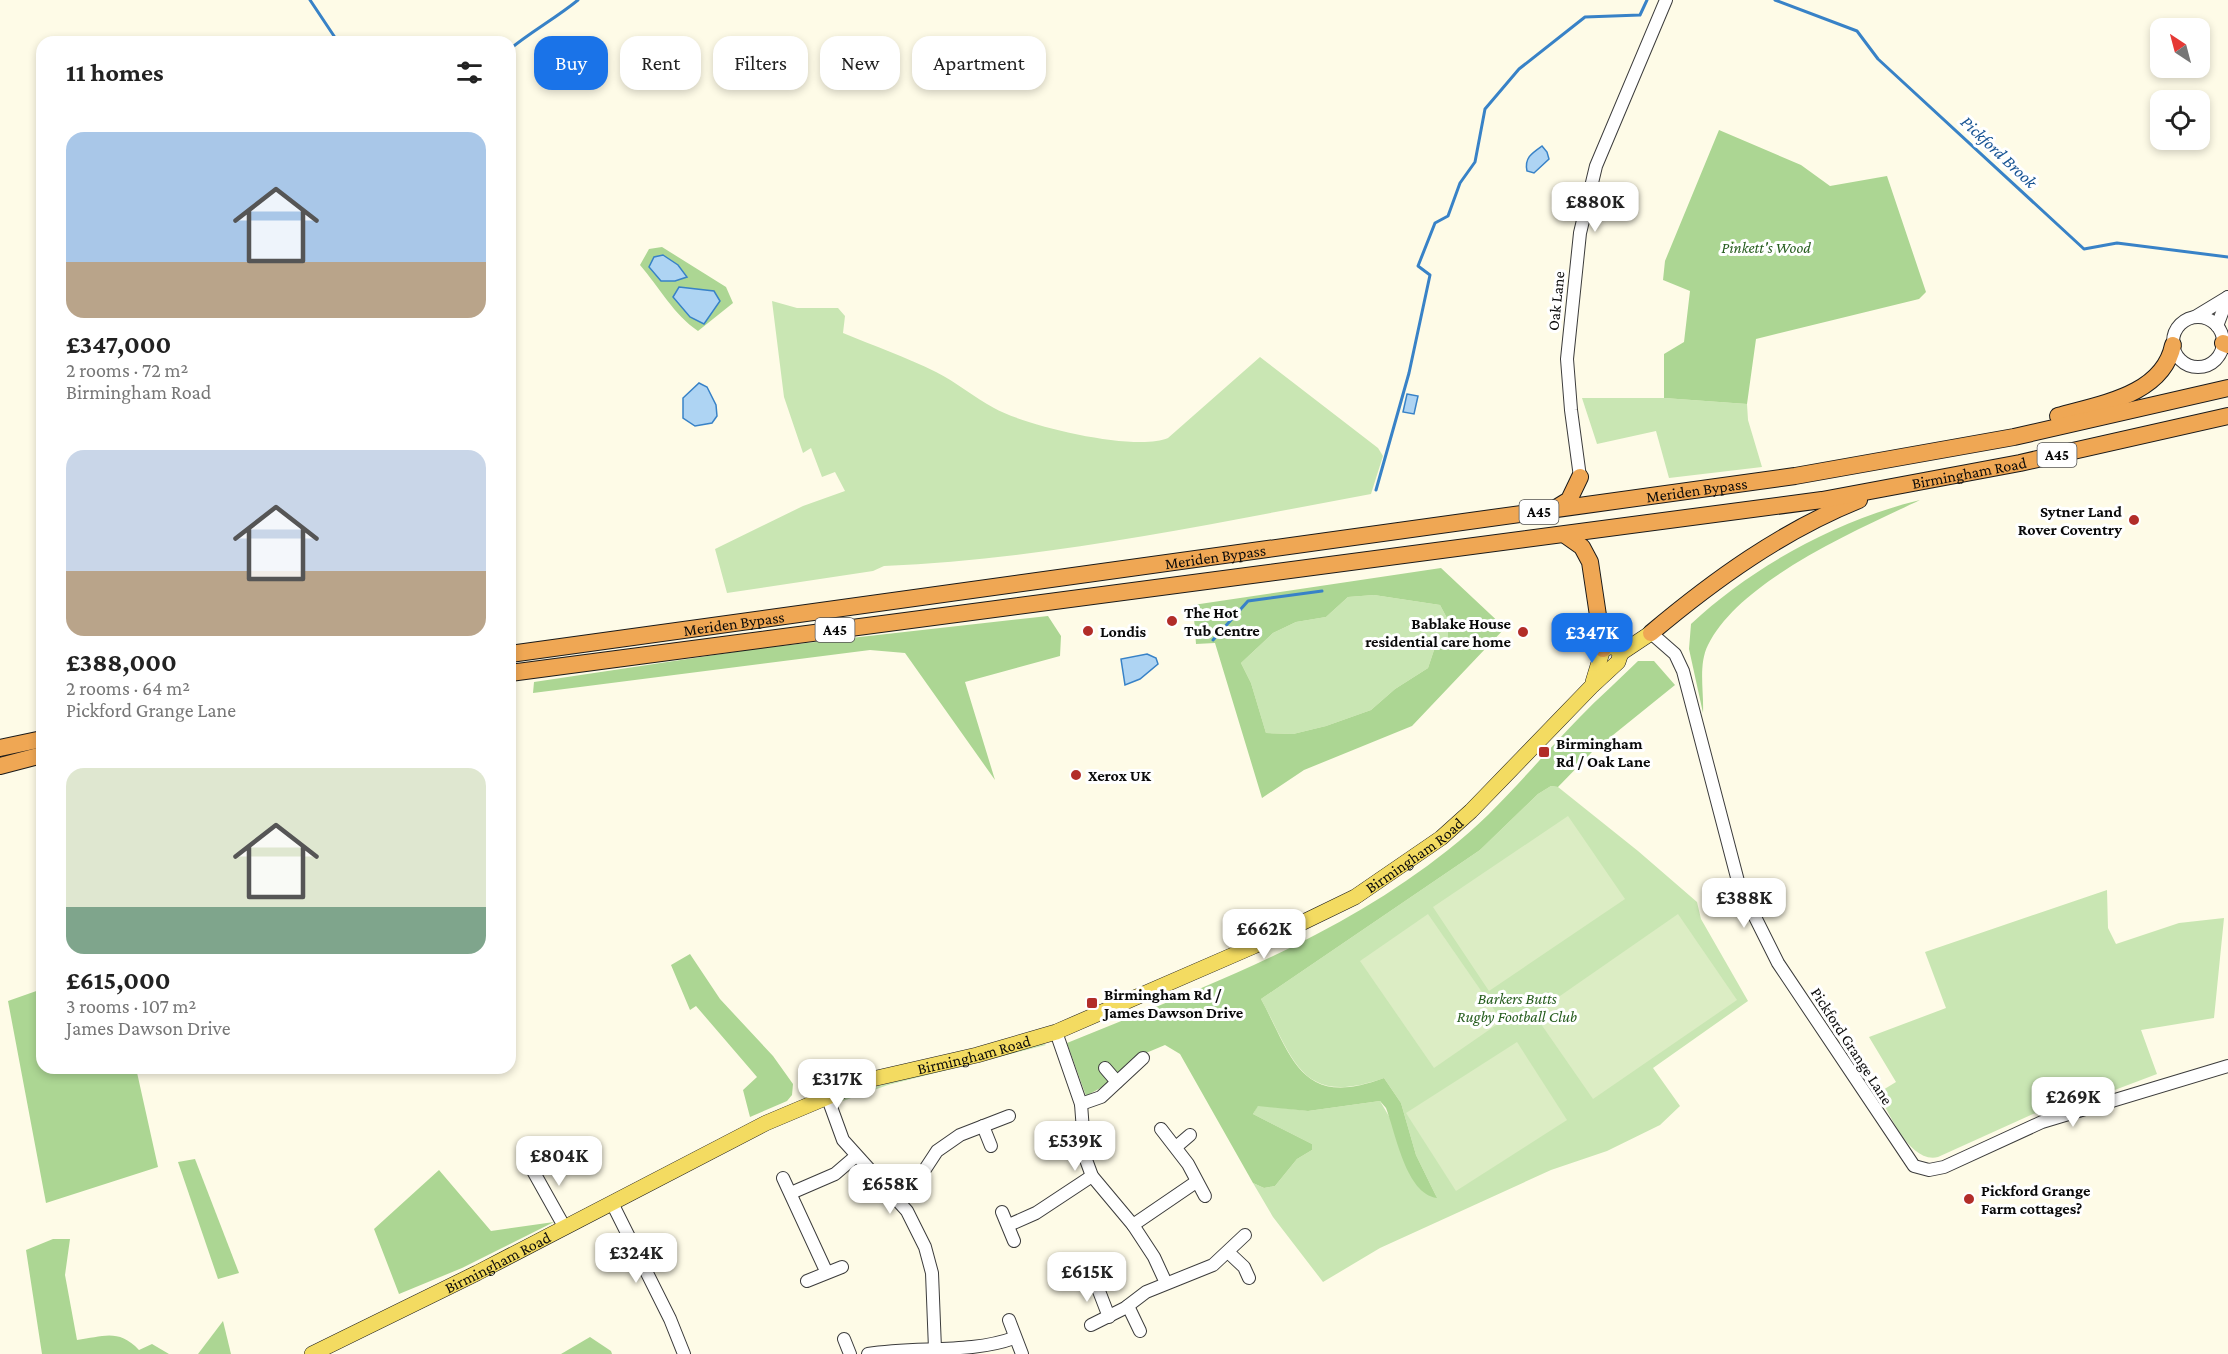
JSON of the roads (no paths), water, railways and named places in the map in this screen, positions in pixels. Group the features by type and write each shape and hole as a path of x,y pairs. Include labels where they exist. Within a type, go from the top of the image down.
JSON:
{"highway":[{"path":"1945,450 2110,401 2140,389 2165,367 2173,345"},
{"name":"Birmingham Road","path":"1921,455 2228,388"},
{"name":"Birmingham Road","path":"1885,489 2102,446 2228,416"},
{"name":"Meriden Bypass","path":"516,653 1605,503 1795,476 1921,455"},
{"path":"1553,510 1569,500 1580,477 1594,495 1605,503"},
{"name":"Meriden Bypass","path":"516,672 1565,535 1885,489"},
{"name":"A45","path":"1651,633 1723,576 1780,538 1835,510 1885,489"},
{"name":"A45","path":"1565,535 1582,547 1590,562 1610,657"},
{"path":"1,748 36,740"},
{"path":"0,766 36,757"}],"main road":[{"name":"Birmingham Road","path":"312,1354 565,1228 724,1143 827,1096 868,1080 977,1055 1056,1032 1254,946 1364,891 1441,838 1563,718 1591,687 1610,657 1651,633"}],"street":[{"name":"Oak Lane","path":"1580,477 1571,410 1568,359 1580,233 1596,166 1666,0"},
{"path":"2195,317 2204,317 2217,326 2225,344 2217,358 2203,366 2187,364 2181,359 2173,345 2173,338 2181,323 2228,297"},
{"path":"2217,326 2228,297"},
{"name":"Pickford Grange Lane","path":"1651,633 1675,654 1683,671 1739,885 1778,963 1914,1166 1929,1170 1944,1167 2042,1122 2228,1066"},
{"path":"1056,1032 1081,1104 1085,1157 1092,1176 1133,1225 1154,1257 1166,1284"},
{"path":"1081,1104 1101,1097 1143,1058"},
{"path":"1105,1068 1117,1082"},
{"path":"827,1096 843,1140 907,1211 925,1247 933,1273 935,1349"},
{"path":"897,1200 918,1180 937,1151 960,1135 1009,1116"},
{"path":"983,1126 992,1146"},
{"path":"1161,1129 1176,1147 1205,1196"},
{"path":"1176,1147 1190,1135"},
{"path":"791,1193 835,1174 856,1156"},
{"path":"528,1158 565,1228"},
{"path":"1009,1225 1036,1213 1092,1176"},
{"path":"783,1178 826,1272"},
{"path":"1133,1225 1196,1182"},
{"path":"612,1203 670,1319 684,1354"},
{"path":"1002,1212 1014,1241"},
{"path":"1091,1325 1128,1306 1146,1293 1213,1265 1245,1235"},
{"path":"1228,1252 1244,1268 1249,1278"},
{"path":"807,1281 842,1267"},
{"path":"1094,1278 1109,1317"},
{"path":"1128,1306 1140,1331"},
{"path":"1009,1320 1022,1354"},
{"path":"868,1354 994,1347 1014,1338"},
{"path":"844,1339 850,1354"}],"water":[{"path":"1542,146 1549,159 1534,173 1527,171 1528,159"},
{"path":"663,255 678,265 687,277 675,281 661,281 649,267 654,257"},
{"path":"679,287 714,291 720,301 704,324 690,317 673,297"},
{"path":"699,383 707,387 716,405 717,416 712,423 695,426 683,418 683,398"},
{"path":"1407,394 1418,396 1414,414 1403,412"},
{"path":"1147,654 1156,658 1158,664 1140,679 1125,685 1121,659"}],"waterway":[{"name":"Pickford Brook","path":"310,0 334,36"},
{"name":"Pickford Brook","path":"516,44 578,0"},
{"path":"1376,490 1409,373 1430,275 1418,266 1435,223 1448,216 1460,183 1475,162 1485,109 1519,69 1585,17 1640,15 1647,0"},
{"name":"Pickford Brook","path":"1775,0 1857,31 1878,59 2084,249 2117,243 2228,257"},
{"path":"1213,640 1248,601 1322,591"}],"place":[{"name":"Sytner Land Rover Coventry","path":"2134,520"},
{"name":"The Hot Tub Centre","path":"1172,621"},
{"name":"Londis","path":"1088,631"},
{"name":"Bablake House residential care home","path":"1523,632"},
{"name":"Birmingham Rd / Oak Lane","path":"1544,752"},
{"name":"Xerox UK","path":"1076,775"},
{"name":"Birmingham Rd / James Dawson Drive","path":"1092,1003"},
{"name":"Pickford Grange Farm cottages?","path":"1969,1199"}],"park label":[{"name":"Pinkett's Wood","path":"1766,247"},
{"name":"Barkers Butts Rugby Football Club","path":"1517,1007"}]}
